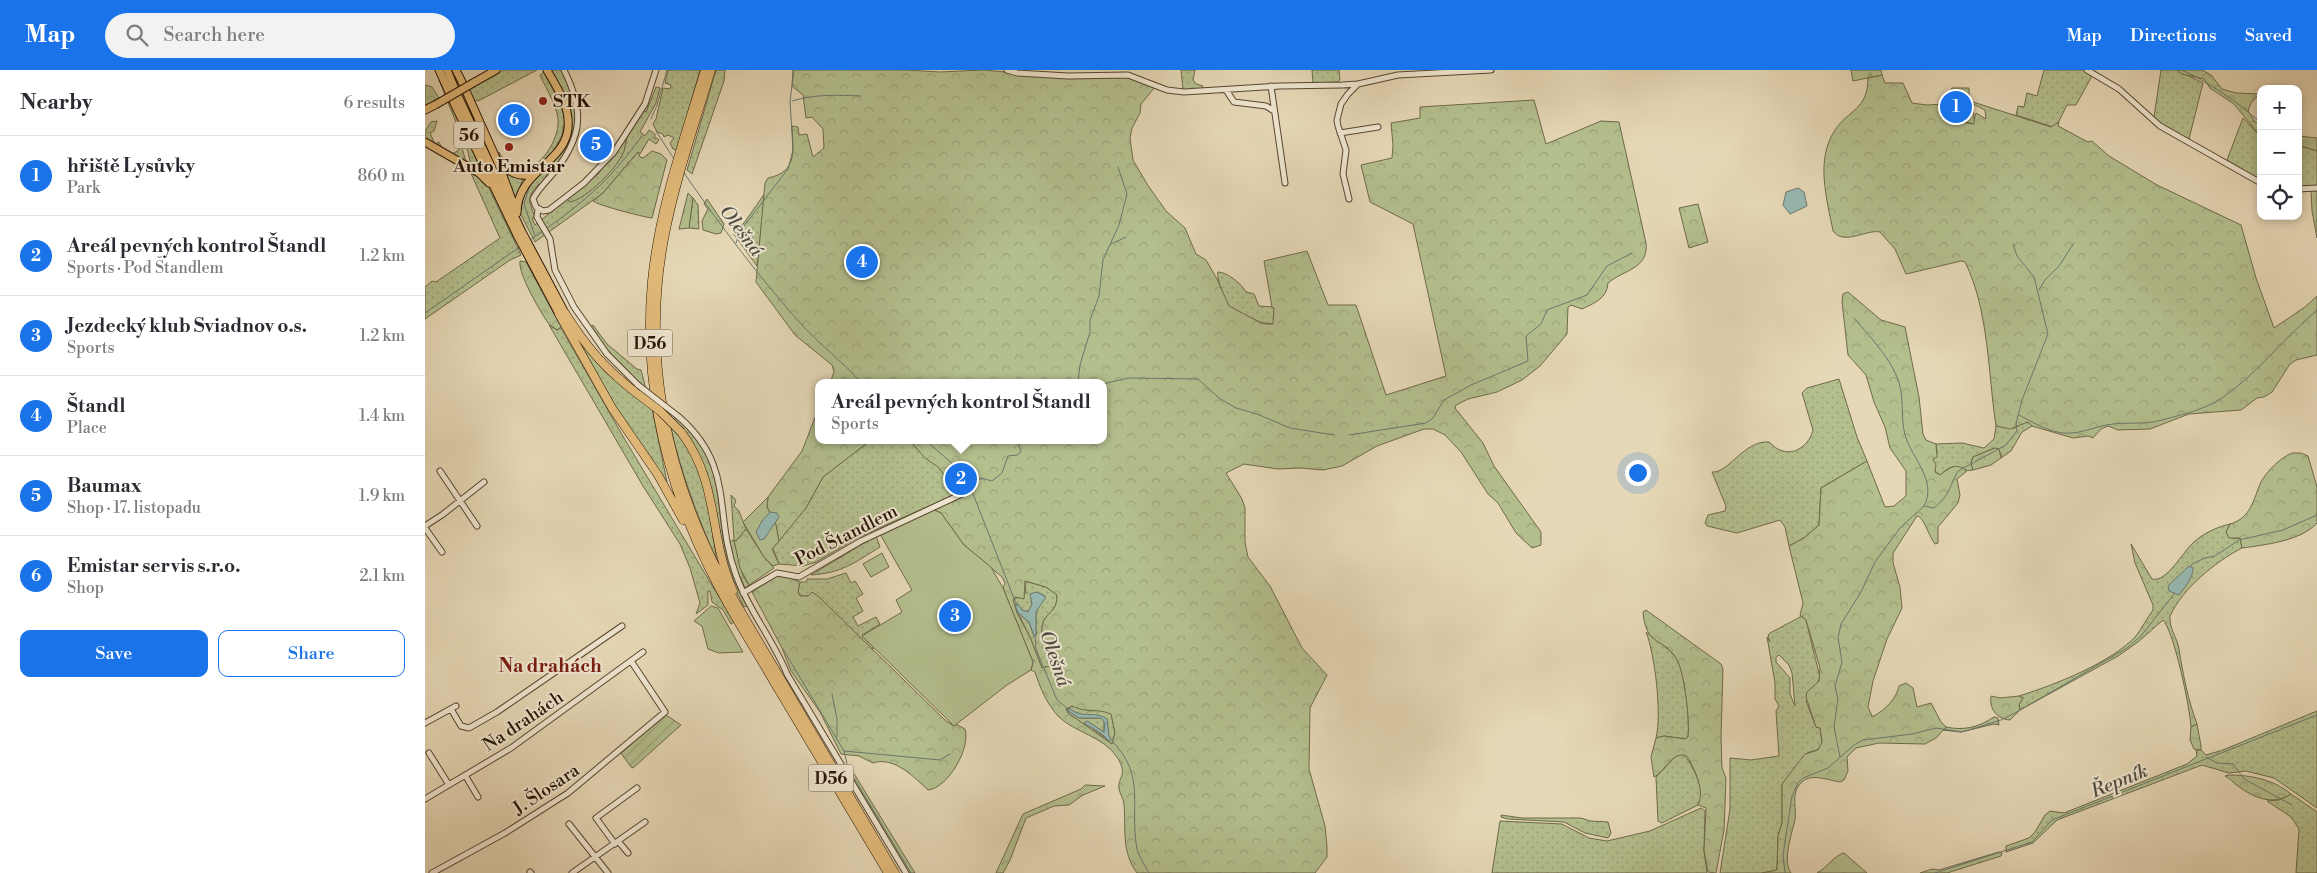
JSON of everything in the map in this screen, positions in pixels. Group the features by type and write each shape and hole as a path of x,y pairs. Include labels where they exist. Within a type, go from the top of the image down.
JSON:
{"highway":[{"name":"D56","path":"705,70 678,158 680,175 665,234 657,296 657,351 662,405 671,451 692,516 723,581 895,873"},
{"name":"D56","path":"711,70 662,220 654,264 650,311 651,359 655,406 665,453 686,518 717,586 887,873"},
{"path":"562,314 612,408 664,484 700,550"},
{"path":"562,314 600,362 666,417 681,432 702,468 709,490 724,566 754,633"}],"main road":[{"name":"56","path":"439,70 467,112 497,193 520,233"},
{"name":"56","path":"447,70 454,94 489,169 529,252 562,314"},
{"path":"456,70 494,154 517,213 520,233"},
{"path":"425,110 496,70"},
{"path":"517,213 521,190 534,174 558,152 565,139 567,128 566,108 547,70"},
{"path":"425,142 479,173 497,193"},
{"path":"494,154 502,165 513,174 520,176 534,174"}],"street":[{"path":"564,70 576,100 578,125 570,150 535,196 534,204 538,209 537,217 548,236 555,270 574,307 607,354 638,385 679,417 700,439 716,468 722,494 729,553 743,593 781,658 787,674 906,873"},
{"path":"538,209 549,210 569,195 614,152 645,104 656,70"},
{"path":"1007,70 1017,73 1068,76 1099,73 1127,74 1167,90 1226,90 1271,86 1358,84 1398,75 1491,70"},
{"path":"2087,70 2119,89 2161,126 2257,181"},
{"path":"1349,199 1343,174 1346,150 1337,120 1341,104 1358,84"},
{"path":"1271,86 1285,183"},
{"path":"1226,90 1234,102 1266,106 1274,111"},
{"path":"1340,133 1378,127"},
{"path":"2302,189 2317,188"},
{"path":"440,471 477,526"},
{"path":"442,552 425,527 484,482"},
{"name":"Pod Štandlem","path":"743,593 777,574 799,577 861,541 962,494"},
{"path":"425,723 454,707 461,726 469,728 522,696 622,626"},
{"name":"Na drahách","path":"425,799 511,748 643,652"},
{"name":"J. Šlosara","path":"432,873 505,832 568,793 665,712 631,661"},
{"path":"429,753 449,785"},
{"path":"465,775 478,797"},
{"path":"628,853 596,818 637,788"},
{"path":"572,873 645,822"},
{"path":"569,824 607,873"},
{"path":"567,833 573,829"}],"green space":[{"path":"504,70 537,70 480,100 474,101 468,90"},
{"path":"550,70 561,70 566,79 573,97 576,117 574,137 570,146 550,176 548,174 545,177 547,179 541,186 539,184 530,196 530,203 535,217 532,219 535,225 567,199 570,202 624,151 627,136 644,111 646,112 656,87 660,88 656,103 640,132 645,136 649,130 655,134 655,139 659,140 656,144 649,139 640,154 638,152 603,193 535,242 520,213 525,189 528,183 561,154 570,130 569,109"},
{"path":"668,70 700,70 677,150 673,149 670,143 674,138 668,135 664,137 663,134 657,132 653,124 656,119 663,88 670,89 671,85 665,83"},
{"path":"716,70 725,70 724,81 692,174 687,170"},
{"path":"793,70 907,70 940,72 983,70 1062,77 1125,75 1155,87 1141,104 1140,113 1132,128 1130,138 1133,160 1166,211 1185,228 1196,254 1206,260 1229,306 1263,324 1273,324 1274,308 1272,307 1264,261 1307,251 1328,305 1356,305 1386,395 1446,376 1413,224 1370,202 1361,165 1392,158 1391,123 1420,118 1420,107 1534,100 1546,144 1601,121 1619,122 1646,243 1646,252 1643,258 1634,268 1608,283 1605,293 1595,302 1582,309 1571,305 1568,307 1567,334 1540,366 1522,380 1497,392 1468,399 1456,405 1455,408 1483,443 1494,466 1541,532 1541,545 1532,548 1516,533 1498,503 1488,494 1461,452 1445,435 1433,429 1424,429 1377,446 1342,466 1323,470 1301,468 1278,469 1244,464 1226,473 1242,499 1245,508 1245,542 1248,557 1270,586 1302,648 1327,675 1310,708 1309,769 1325,826 1327,847 1327,857 1315,873 1137,873 1126,848 1124,804 1119,789 1122,768 1117,757 1097,739 1065,722 1050,706 1035,672 1031,670 1033,662 1003,588 1005,583 1002,577 964,545 941,513 932,509 968,492 954,495 951,490 951,480 947,479 938,467 925,458 913,444 1107,444 1107,379 831,379 834,372 832,365 795,335 756,282 765,183 768,178 785,171 789,166 793,152 792,126 798,127 799,135 807,134 813,157 824,148 823,129 812,117 806,118 803,95 792,86","holes":["1025,581 1046,587 1057,595 1055,607 1047,616 1042,627 1043,639 1053,662 1049,666 1042,668 1013,600 1015,597 1024,599","1072,706 1111,714 1115,733 1112,744 1068,713 1066,709"]},
{"path":"1181,70 1195,70 1193,80 1196,84 1203,86 1202,89 1183,90"},
{"path":"1312,70 1339,70 1340,80 1338,82 1313,83"},
{"path":"1851,70 1881,70 1882,75 1853,81"},
{"path":"2044,70 2084,70 2092,76 2076,105 2067,105 2057,125 2053,127 2016,115 2018,106 2024,107 2027,93 2037,96"},
{"path":"2161,70 2177,70 2203,83 2189,139 2164,126 2154,117"},
{"path":"2177,70 2202,70 2211,75 2222,89 2236,93 2257,94 2248,111 2257,122 2257,132 2234,104 2210,88 2204,79 2182,74"},
{"path":"544,72 562,107 565,120 562,135 552,155 532,172 516,173 501,160 499,152 501,156 515,166 531,167 550,148 557,132 557,113 540,75"},
{"path":"1882,75 1885,83 1903,83 1912,103 1927,105 1943,104 1941,117 1973,124 1976,113 1986,119 1985,110 1973,104 1973,102 2051,127 2059,122 2058,126 2088,142 2092,141 2109,156 2157,185 2241,225 2256,278 2274,328 2305,307 2317,296 2317,355 2296,360 2290,364 2272,392 2264,397 2257,398 2241,410 2189,414 2150,429 2118,430 2108,426 2101,429 2093,438 2088,436 2073,438 2032,426 2028,422 2010,429 1996,426 1987,342 1979,301 1965,262 1961,261 1906,274 1895,249 1880,232 1843,237 1833,231 1824,180 1825,154 1835,130 1865,97 1868,78"},
{"path":"439,80 483,174 471,165 468,152"},
{"path":"425,85 432,87 439,98 425,105"},
{"path":"1952,88 1969,88 1974,124 1941,116 1943,104 1947,103"},
{"path":"2243,118 2257,133 2257,179 2227,160"},
{"path":"437,121 434,131 430,133 435,144 439,142 442,148 452,154 459,150 458,147 462,148 466,162 425,140 425,131 431,122"},
{"path":"627,136 624,151 615,166 593,189 577,200 570,202 567,199 598,174"},
{"path":"2302,136 2317,138 2317,151 2302,146"},
{"path":"2302,146 2317,151 2317,187 2302,188"},
{"path":"652,151 661,154 667,160 652,218 611,208 593,201 603,193 638,152 640,157 643,158"},
{"path":"469,169 486,182 521,255 510,260 425,319 425,287 432,281 436,282 500,238"},
{"path":"504,172 523,178 515,202"},
{"path":"2311,190 2317,191 2317,238 2312,211"},
{"path":"688,193 693,198 689,228 679,229"},
{"path":"765,193 757,266 733,233 744,223"},
{"path":"693,198 698,205 699,229 689,228"},
{"path":"707,199 724,224 721,233 716,234 703,230 702,221 708,209 704,204"},
{"path":"1698,204 1708,242 1689,248 1679,208"},
{"path":"520,261 526,262 561,327 557,330 548,323 535,302 522,274"},
{"path":"1218,272 1230,276 1246,292 1254,294 1259,306 1274,307 1274,323 1257,321 1231,308 1223,294 1218,279"},
{"path":"1848,292 1881,320 1905,327 1919,397 1923,434 1926,440 1936,444 1937,457 1933,459 1936,465 1935,472 1940,475 1956,466 1967,471 1957,479 1960,495 1958,503 1938,527 1938,543 1935,544 1922,520 1917,516 1893,553 1893,563 1900,587 1902,608 1887,639 1873,681 1868,707 1872,716 1874,716 1893,699 1899,686 1906,683 1913,688 1917,707 1931,703 1941,722 1946,727 1936,738 1925,744 1879,743 1856,748 1847,757 1848,771 1844,780 1840,782 1810,778 1802,782 1798,786 1795,795 1795,820 1787,861 1791,873 1762,873 1777,870 1778,836 1782,823 1782,784 1805,754 1818,750 1822,742 1820,728 1816,727 1806,697 1807,692 1819,681 1820,668 1806,620 1800,615 1803,603 1789,546 1804,538 1819,525 1821,488 1867,461 1885,507 1894,506 1906,496 1906,471 1890,448 1885,427 1874,402 1866,375 1848,355 1842,302 1843,294"},
{"path":"549,325 557,330 561,328 734,622 731,624 723,610 712,602 710,591 708,591 708,605 696,614 700,603 690,568 680,544 643,486"},
{"path":"593,325 607,344 637,369 641,370 646,389 617,361 589,328"},
{"path":"579,341 605,372 652,409 667,482 617,410"},
{"path":"1839,379 1857,437 1867,461 1821,488 1819,525 1804,538 1789,546 1785,527 1780,520 1737,533 1707,526 1705,523 1708,515 1725,511 1726,506 1712,472 1724,468 1744,451 1760,443 1769,442 1779,450 1788,452 1798,450 1809,439 1813,430 1802,393 1807,388"},
{"path":"676,417 691,431 709,458 716,487 727,555 735,581 747,606 744,607 725,564 706,472 688,438 674,420"},
{"path":"815,418 815,444 866,444 823,477 806,508 779,541 776,525 767,507 768,497 802,451"},
{"path":"2028,422 2032,426 2022,432 2011,451 2001,458 2001,453 1995,448 1973,457 1971,463 1973,470 1951,467 1940,475 1935,472 1933,459 1937,452 1936,444 1962,443 1984,448 1994,439 1996,426 2015,428"},
{"path":"670,425 683,441 699,473 708,506 717,561 690,494"},
{"path":"866,444 913,444 951,480 954,495 859,537 816,562 803,566 779,564 773,548 806,508 823,477"},
{"path":"1995,448 1999,449 2001,458 1991,465 1973,470 1971,463 1973,457"},
{"path":"2292,453 2301,453 2308,456 2317,487 2317,523 2302,534 2292,538 2271,544 2242,548 2240,538 2229,538 2226,532 2230,524 2247,513 2261,482 2270,469"},
{"path":"731,495 736,500 734,506 739,511 746,529 734,541 743,576 749,585 745,588 734,563 729,542 734,540"},
{"path":"768,497 767,507 776,525 779,541 772,549 779,564 773,566 764,557 743,522"},
{"path":"932,509 941,513 964,545 991,567 1003,588 1033,662 1031,670 1007,685 954,726 862,636 902,612 896,600 912,590 880,534"},
{"path":"2230,524 2226,532 2234,539 2240,538 2242,548 2211,568 2191,586 2170,616 2179,649 2188,696 2197,724 2191,727 2185,688 2172,639 2163,620 2138,642 2118,656 2020,710 2019,705 2023,698 2019,696 2049,686 2097,664 2125,646 2136,636 2153,610 2153,605 2135,563 2131,544 2152,579 2158,579 2175,565 2198,539 2211,531"},
{"path":"746,529 764,557 774,568 749,585 740,568 734,540 736,541"},
{"path":"876,536 880,547 863,558 831,572 811,575"},
{"path":"882,553 889,567 871,577 863,564"},
{"path":"846,573 851,583 855,581 863,594 856,598 863,611 853,617 858,626 876,617 880,624 862,635 874,648 872,649 814,593 802,596 798,592 800,582 806,582 807,579 827,579"},
{"path":"778,575 790,577 800,582 798,592 800,596 808,596 812,592 818,596 946,721 954,726 956,724 965,729 965,746 961,756 950,775 936,788 928,790 903,769 888,762 873,763 859,756 841,754 820,712 791,671 782,648 752,592"},
{"path":"1025,581 1046,587 1057,595 1055,607 1047,616 1042,627 1043,639 1053,662 1049,666 1042,668 1030,637 1018,613 1014,605 1013,600 1026,593","holes":["1037,592 1045,596 1036,612 1036,636 1034,636 1029,622 1018,613 1015,605 1025,612 1030,610 1031,601"]},
{"path":"711,606 718,608 743,652 719,653 708,649 702,626 694,621"},
{"path":"1646,610 1721,664 1723,669 1721,737 1722,768 1726,778 1724,830 1716,873 1708,872 1704,851 1706,808 1698,805 1700,787 1687,756 1677,756 1654,777 1651,757 1656,738 1664,736 1685,739 1688,737 1688,721 1685,687 1680,667 1672,653 1652,637 1648,631 1643,612"},
{"path":"1802,616 1806,620 1820,677 1817,684 1811,689 1806,701 1816,727 1820,728 1822,744 1817,750 1809,752 1782,784 1782,823 1778,836 1777,870 1762,873 1720,873 1730,809 1730,758 1751,760 1779,756 1776,711 1779,706 1775,699 1775,683 1767,637 1770,642 1768,635","holes":["1779,655 1789,665 1792,673 1795,706 1790,694 1790,678 1776,662 1776,657"]},
{"path":"1646,632 1672,653 1681,668 1688,720 1688,737 1685,739 1664,736 1656,738 1658,728 1657,685"},
{"path":"1991,696 2000,698 2019,696 2023,698 2019,705 2020,710 2010,720 2001,718 1991,705"},
{"path":"1072,706 1090,711 1103,710 1111,713 1115,733 1112,744 1068,713 1066,709","holes":["1069,708 1078,714 1107,719 1109,741 1090,727 1086,721 1104,732 1104,720 1101,718 1079,718 1067,710"]},
{"path":"2317,711 2317,808 2274,778 2246,771 2229,773 2202,765 2057,820 2033,843 2006,852 2006,846 2029,838 2050,811 2064,813 2187,764 2197,756 2196,750 2201,750 2206,755 2223,750"},
{"path":"666,715 681,725 633,768 631,767 621,753"},
{"path":"1994,717 1998,718 1999,725 1994,724 1961,732 1942,730 1946,727 1959,729 1971,727"},
{"path":"2197,724 2201,750 2194,749 2190,740 2191,727"},
{"path":"1682,754 1689,761 1700,787 1702,797 1698,805 1662,823 1658,821 1656,777 1676,756"},
{"path":"853,772 915,873 908,873 849,774"},
{"path":"2225,776 2269,781 2291,794 2277,800 2257,797"},
{"path":"1085,785 1105,786 1083,795 1069,805 1054,806 1026,818 1003,873 996,873 1023,814 1081,789"},
{"path":"2291,794 2317,812 2317,873 2296,873 2299,829 2291,817 2267,801 2279,800"},
{"path":"1701,808 1705,811 1704,851 1707,873 1492,873 1500,821 1562,824 1589,838 1607,841 1650,831"},
{"path":"1501,815 1522,818 1581,818 1590,821 1608,822 1611,833 1608,838 1585,833 1564,822 1508,819 1501,817"},
{"path":"1999,852 2002,853 2001,856 1947,873 1920,873 1932,869 1939,870"},
{"path":"1844,853 1867,873 1817,873 1837,857"}],"water":[{"path":"1798,188 1804,192 1807,206 1790,214 1783,205 1786,192"},
{"path":"770,512 777,513 779,517 764,539 760,540 756,532"},
{"path":"2189,566 2193,568 2192,575 2179,595 2169,591 2168,586"},
{"path":"1037,592 1046,597 1036,612 1036,636 1034,636 1029,622 1018,613 1015,605 1018,604 1022,610 1028,612 1032,604 1030,594"},
{"path":"1069,708 1079,714 1098,715 1107,719 1111,739 1109,741 1102,734 1084,723 1087,721 1104,732 1105,723 1101,718 1079,718 1067,710"}],"waterway":[{"name":"Olešná","path":"651,119 667,70"},
{"path":"736,243 740,231 788,169 793,150 790,101 794,70"},
{"path":"2182,70 2204,81 2257,120"},
{"path":"792,101 817,96 861,96"},
{"name":"Olešná","path":"656,131 674,159"},
{"path":"547,228 600,186 622,162 643,134"},
{"path":"1078,379 1080,365 1090,332 1090,320 1099,296 1103,260 1119,225 1127,194 1118,167"},
{"name":"Olešná","path":"684,173 740,250 785,306 808,332 858,379"},
{"path":"530,185 524,204 535,236"},
{"path":"530,240 543,231"},
{"path":"1111,244 1126,237"},
{"path":"2039,290 2045,280 2059,266 2074,243"},
{"path":"1840,757 1834,727 1838,699 1835,686 1842,662 1838,638 1841,624 1861,592 1875,562 1900,528 1924,506 1934,508 1946,495 1958,471 2006,445 2017,431 2016,423 2022,400 2048,334 2034,277 2017,256 2013,244"},
{"path":"425,313 521,246"},
{"path":"1349,435 1426,423 1433,418 1444,400 1471,385 1528,361 1526,336 1541,324 1547,310 1587,295 1607,266 1632,253"},
{"path":"2019,415 2047,429 2071,433 2119,423 2156,422 2193,411 2216,402 2235,388 2317,310"},
{"path":"1854,318 1883,353 1897,377 1901,391 1905,435 1926,478 1928,487 1924,506"},
{"path":"1107,383 1128,378 1198,379 1219,398 1236,408 1257,414 1290,428 1334,435"},
{"name":"Olešná","path":"930,444 961,471 968,481 1017,606"},
{"path":"972,487 981,478 992,481 1002,473 1008,456 1017,455 1021,452 1018,444"},
{"path":"2190,567 2192,564 2205,558 2215,556 2239,540 2283,530 2317,515"},
{"path":"1785,873 1783,855 1792,796 1798,783 1803,778 1828,768 1854,745 1863,740 1912,734 1936,728 1962,732 2001,720 2127,648 2141,636 2174,594"},
{"name":"Olešná","path":"1035,636 1036,649 1057,700 1069,710"},
{"path":"783,649 844,751 848,768 911,873"},
{"path":"832,694 837,719 837,737"},
{"name":"Řepník","path":"1935,873 2032,842 2052,820 2317,715"},
{"name":"Olešná","path":"1111,740 1122,753 1133,778 1137,849 1149,873"},
{"path":"844,751 940,760 950,754"},
{"path":"2206,757 2217,763 2233,764 2244,779 2292,805"}],"place":[{"name":"STK","path":"543,101"},
{"name":"hřiště Lysůvky","path":"1956,107"},
{"name":"Emistar servis s.r.o.","path":"514,120"},
{"name":"Baumax","path":"596,145"},
{"name":"Auto Emistar","path":"509,147"},
{"name":"Štandl","path":"862,262"},
{"name":"Areál pevných kontrol Štandl","path":"961,479"},
{"name":"Jezdecký klub Sviadnov o.s.","path":"955,616"}],"district":[{"name":"Na drahách","path":"550,665"}]}
